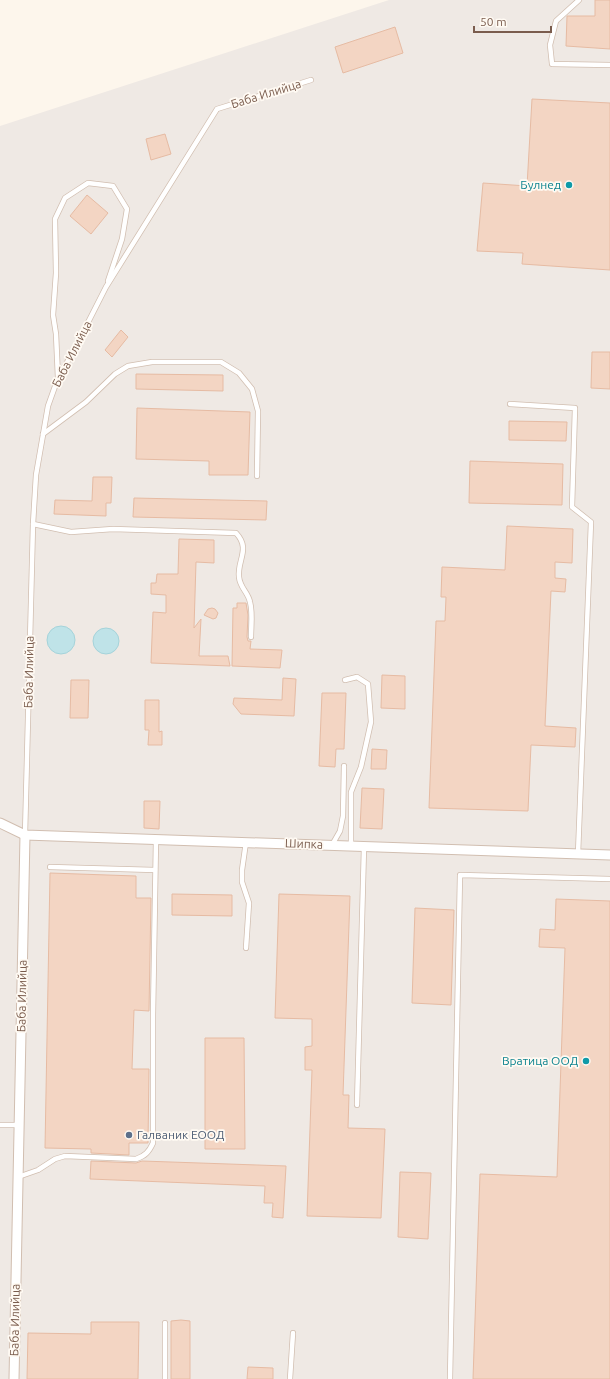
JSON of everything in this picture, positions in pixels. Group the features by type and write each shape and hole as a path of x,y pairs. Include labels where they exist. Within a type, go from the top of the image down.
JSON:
{"street":[{"name":"Шипка","path":"0,823 25,835 610,855"},
{"name":"Баба Илийца","path":"14,1379 25,835"}],"lane":[{"path":"579,0 556,21 550,45 552,64 610,65"},
{"name":"Баба Илийца","path":"25,835 32,524 36,475 43,434 48,406 58,378 106,287 217,109 311,80"},
{"path":"58,378 56,334 53,315 56,273 55,219 65,198 88,183 113,186 127,209 122,239 106,287"},
{"path":"43,434 86,402 116,374 128,366 152,362 221,362 239,373 252,389 258,411 257,476"},
{"path":"510,404 575,408 572,507 592,522 578,854"},
{"path":"32,524 70,532 112,529 236,533 241,538 243,546 238,575 240,586 247,594 250,603 251,637"},
{"path":"345,680 357,677 368,684 371,722 361,767 351,792 351,846"},
{"path":"332,845 340,831 343,816 344,766"},
{"path":"18,1177 38,1170 55,1159 65,1156 136,1159 144,1156 150,1151 153,1143 156,839"},
{"path":"246,842 242,882 249,903 246,948"},
{"path":"357,1105 364,847"},
{"path":"50,867 155,870"},
{"path":"450,1379 460,875 610,879"},
{"path":"0,1125 19,1125"},
{"path":"165,1323 165,1379"},
{"path":"290,1379 293,1333"}],"shaded area":[{"path":"389,0 610,0 610,1379 0,1379 0,126"}],"water":[{"path":"61,626 71,630 75,640 71,650 61,654 51,650 47,640 51,630"},
{"path":"106,628 115,632 119,641 115,650 106,654 97,650 93,641 97,632"}],"building":[{"path":"595,0 610,0 610,49 566,46 567,16 595,16"},
{"path":"395,27 403,53 343,73 335,47"},
{"name":"Булнед","path":"532,99 610,103 610,270 522,264 523,253 477,251 483,183 527,186"},
{"path":"165,134 171,154 151,160 146,139"},
{"path":"87,195 108,213 91,234 70,216"},
{"path":"121,330 128,337 112,357 105,350"},
{"path":"592,352 610,352 610,389 591,388"},
{"path":"136,374 223,375 223,391 136,389"},
{"path":"137,408 250,412 248,475 209,475 209,461 136,459"},
{"path":"509,421 567,422 566,441 509,440"},
{"path":"470,461 563,464 562,505 469,503"},
{"path":"93,477 112,477 111,503 106,503 106,516 54,514 55,500 92,501"},
{"path":"134,498 267,501 266,520 133,517"},
{"path":"507,526 573,529 572,563 555,562 555,578 566,579 565,592 551,591 545,726 576,728 575,747 531,745 528,811 429,808 436,621 445,621 446,597 441,597 442,567 505,570"},
{"path":"179,539 214,540 214,563 196,562 194,628 201,619 199,656 228,656 230,666 151,663 153,612 166,613 166,595 151,594 151,583 156,583 157,574 178,574"},
{"path":"237,603 246,603 248,615 247,637 248,641 251,641 250,649 282,650 280,668 232,666 233,608 237,608"},
{"path":"212,608 218,613 216,618 213,619 204,615 208,609"},
{"path":"382,675 405,676 405,709 381,708"},
{"path":"283,678 296,679 294,716 241,714 233,704 234,698 282,700"},
{"path":"71,680 89,680 88,718 70,718"},
{"path":"322,693 346,693 344,749 336,749 335,767 319,766"},
{"path":"145,700 159,700 159,732 162,731 162,745 148,745 149,730 145,730"},
{"path":"372,749 387,750 386,769 371,769"},
{"path":"362,788 384,789 382,829 360,828"},
{"path":"144,801 160,801 159,829 144,828"},
{"path":"50,873 136,876 136,898 151,898 149,1011 134,1010 132,1069 149,1069 148,1143 129,1143 129,1155 91,1153 91,1149 45,1148"},
{"path":"172,894 232,895 232,916 172,915"},
{"path":"279,894 350,896 343,1095 349,1095 348,1128 385,1129 381,1218 307,1216 312,1070 305,1070 305,1047 312,1046 312,1019 275,1018"},
{"name":"Вратица ООД","path":"556,899 610,901 610,1379 473,1379 480,1174 557,1177 565,948 539,947 540,929 555,930"},
{"path":"415,908 454,910 451,1005 412,1003"},
{"path":"205,1038 244,1038 245,1149 205,1149"},
{"path":"91,1161 136,1163 142,1161 286,1166 283,1218 272,1217 273,1203 264,1203 265,1186 90,1179"},
{"path":"400,1172 431,1173 428,1239 398,1237"},
{"path":"171,1321 190,1321 190,1379 171,1379"},
{"path":"91,1322 139,1322 138,1379 27,1379 28,1333 91,1334"},
{"path":"248,1367 273,1368 273,1379 247,1379"}],"place":[{"name":"Булнед","path":"569,185"},
{"name":"Вратица ООД","path":"586,1061"},
{"name":"Галваник ЕООД","path":"129,1135"}]}
